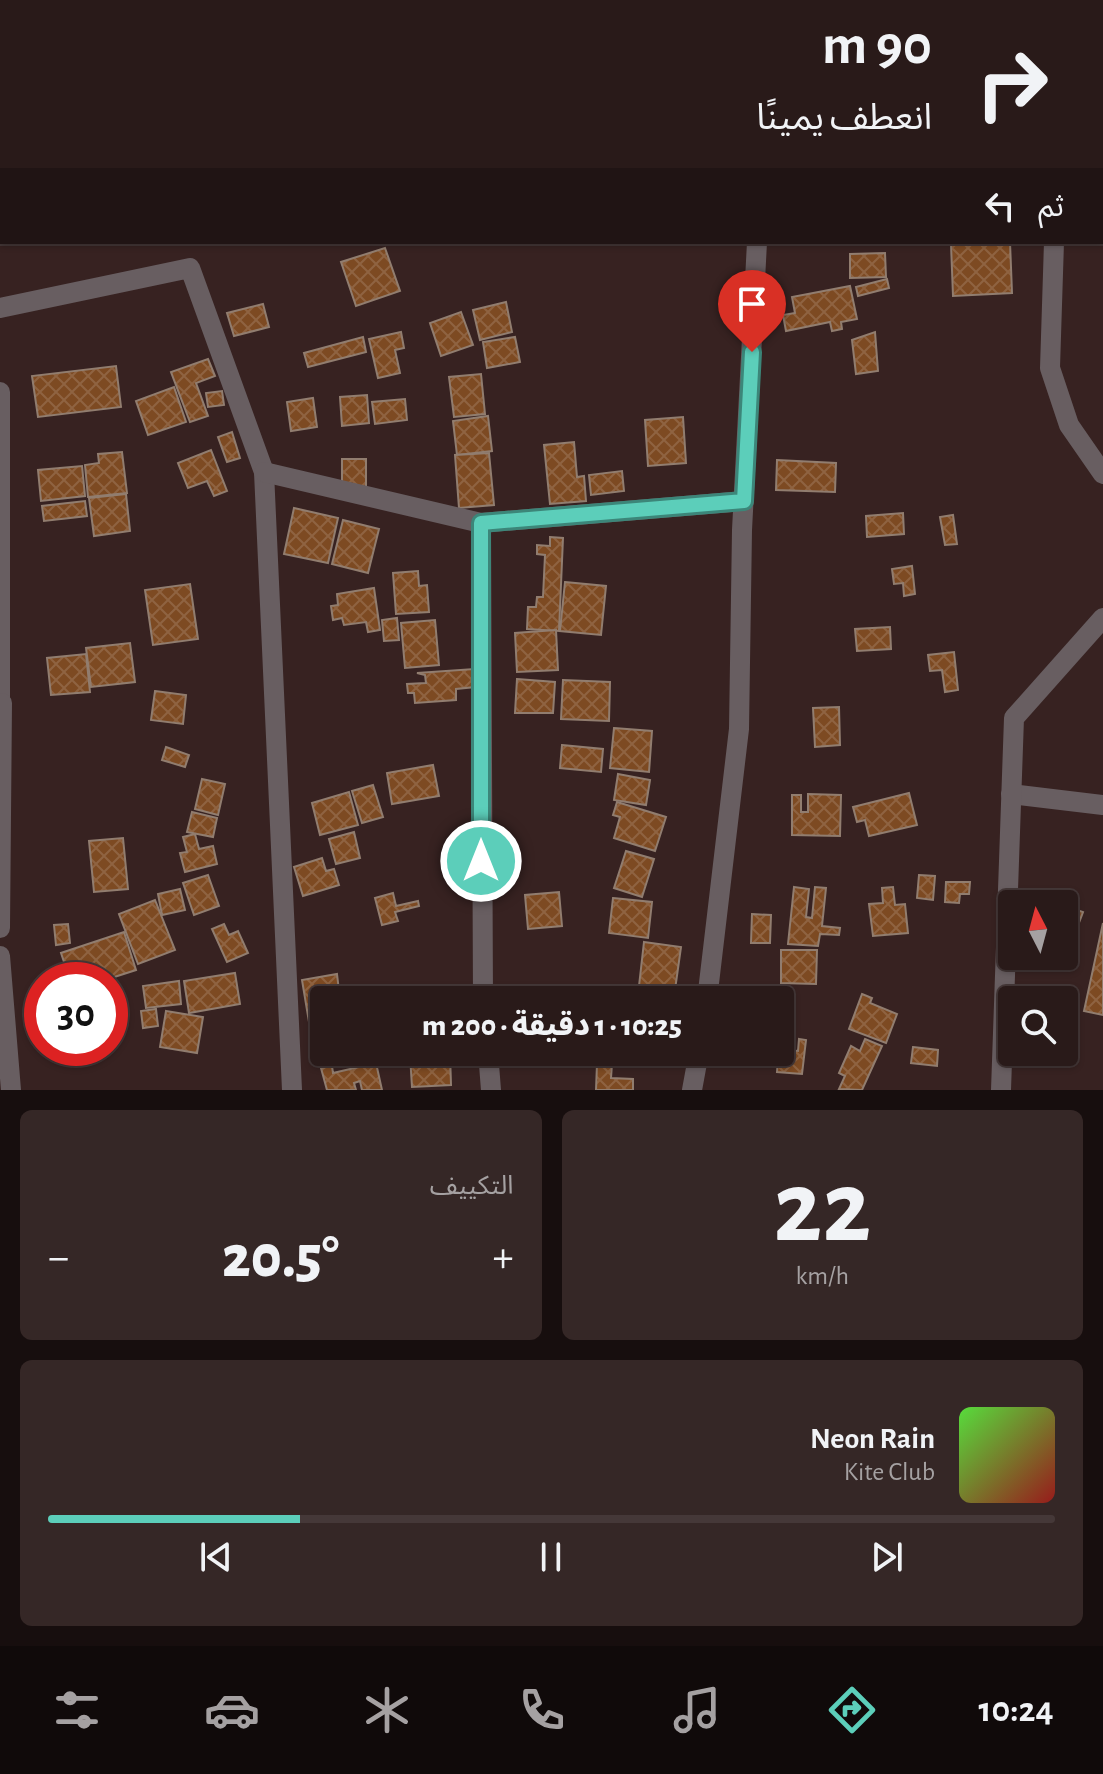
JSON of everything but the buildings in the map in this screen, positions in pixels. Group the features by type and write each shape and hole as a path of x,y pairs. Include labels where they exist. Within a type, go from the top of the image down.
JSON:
{"street":[{"path":"709,986 739,729 744,501 757,244"},
{"path":"1054,244 1050,368 1069,425 1103,474"},
{"path":"0,308 190,268 264,472 292,1090"},
{"path":"0,392 0,928"},
{"path":"264,472 481,523 744,501"},
{"path":"481,523 483,986"},
{"path":"1001,1090 1014,718 1103,618"},
{"path":"1011,794 1103,805"},
{"path":"0,956 11,1090"},
{"path":"489,1066 491,1090"},
{"path":"692,1090 696,1066"}],"route":[{"path":"481,861 481,523 744,501 752,352"}]}
